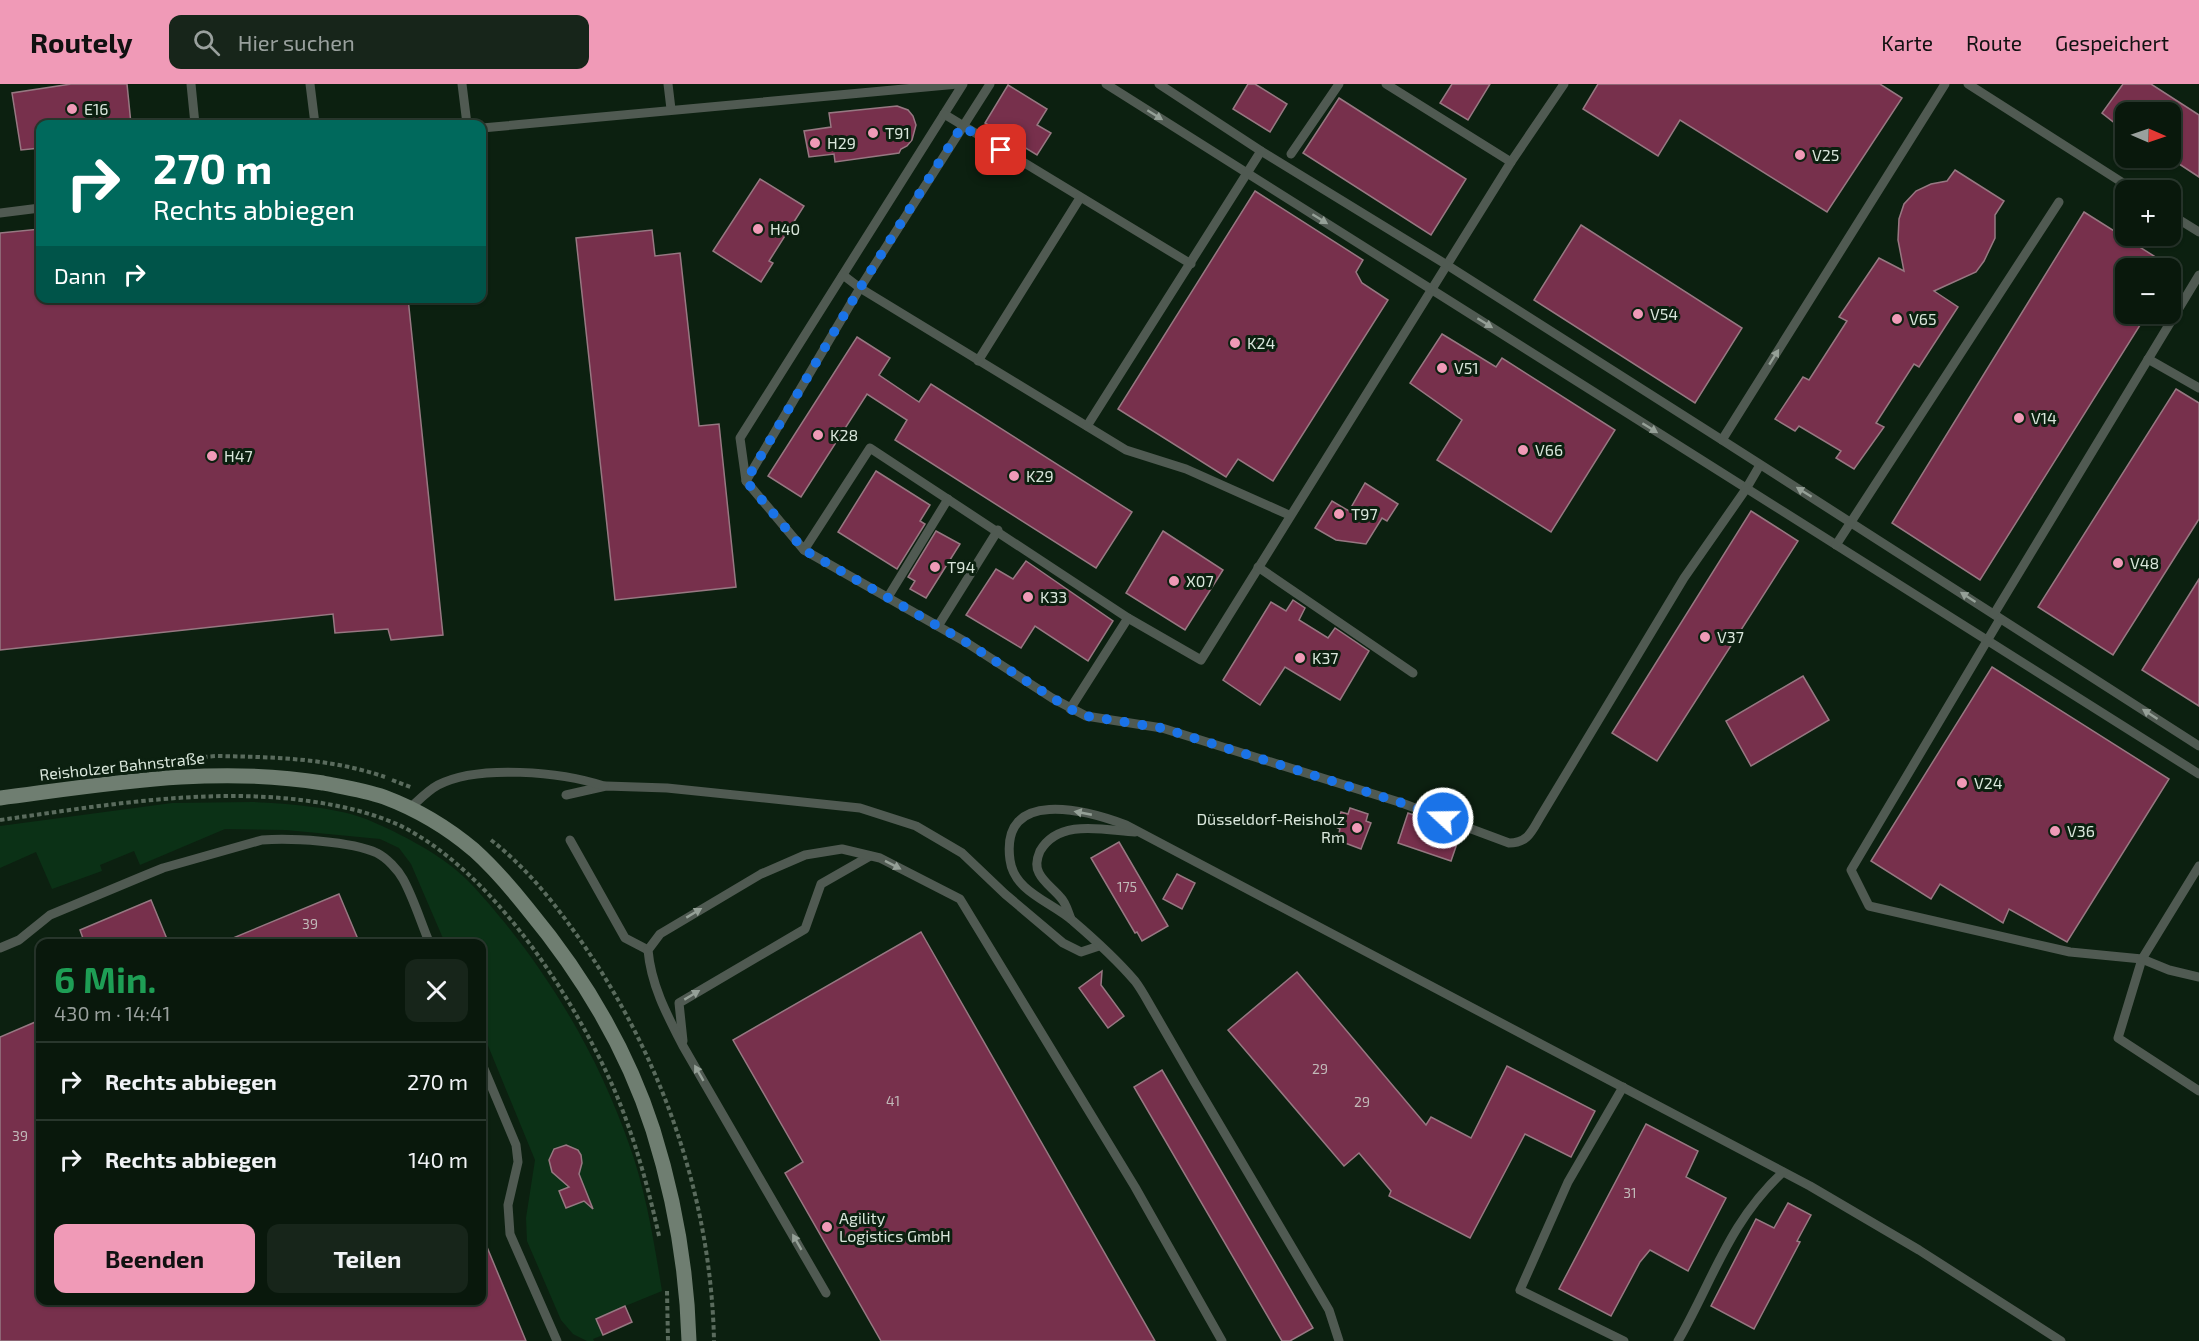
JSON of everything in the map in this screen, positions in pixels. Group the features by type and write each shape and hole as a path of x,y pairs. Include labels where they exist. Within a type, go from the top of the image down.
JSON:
{"main road":[{"name":"Reisholzer Bahnstraße","path":"0,798 146,779 232,774 273,776 351,788 385,798 434,821 474,851 511,888 546,930 590,995 634,1082 653,1130 668,1188 685,1278 689,1341"}],"lane":[{"path":"191,84 195,120"},
{"path":"310,84 314,120"},
{"path":"462,84 466,120"},
{"path":"668,84 671,109"},
{"path":"486,128 958,84"},
{"path":"963,84 740,438 746,481 804,550 938,626 1070,709 1086,716 1162,728 1399,802 1509,843 1519,843 1526,839 1542,814 1684,578 1760,465"},
{"path":"746,481 860,288 990,84"},
{"path":"1106,84 2199,774"},
{"path":"1159,84 1261,151 1447,265 1852,522 2199,746"},
{"path":"1291,154 1339,84"},
{"path":"1386,84 1511,162"},
{"path":"804,550 870,448 998,530 1128,618 1201,660 1289,515 1511,162 1564,84"},
{"path":"1722,440 1945,84"},
{"path":"1968,84 2118,180"},
{"path":"944,114 1191,264"},
{"path":"1087,426 1261,151"},
{"path":"978,360 1080,198"},
{"path":"1836,545 2059,202"},
{"path":"0,213 36,208"},
{"path":"2181,220 2199,231"},
{"path":"843,275 860,288 1126,450 1186,469 1289,515"},
{"path":"2199,275 1997,616 1988,641 1851,870 1869,906 2070,952 2142,959 2169,970 2199,977"},
{"path":"2148,359 2199,388"},
{"path":"888,597 948,500"},
{"path":"938,626 998,530"},
{"path":"1258,567 1413,673"},
{"path":"1070,709 1128,618"},
{"path":"409,809 438,785 460,777 497,772 581,778 606,786"},
{"path":"566,795 606,786 667,788 860,808 916,826 962,853 1005,894 1063,943 1082,952 1100,946"},
{"path":"1339,1341 1329,1310 1136,982 1071,919 1045,903 1018,880 1010,863 1008,838 1017,824 1037,809 1060,808 1104,817 1126,825 1783,1172 1919,1250 2061,1341"},
{"path":"1071,919 1063,900 1038,872 1036,862 1041,849 1060,832 1080,828 1137,832"},
{"path":"0,948 19,940 50,915 163,868 262,840 277,839 342,844 377,853 390,863 403,879 428,939"},
{"path":"570,840 625,938 648,950"},
{"path":"826,1293 683,1046 663,1006 650,968 648,950 660,934 761,874 805,855 842,849 880,858 960,899 1135,1187 1222,1341"},
{"path":"683,1046 679,1003 805,929 821,884 870,856"},
{"path":"2199,867 2142,959 2118,1038 2199,1091"},
{"path":"486,1074 516,1145 518,1162 508,1204 510,1234 557,1341"},
{"path":"1623,1087 1568,1182 1520,1290 1624,1341"},
{"path":"1678,1341 1720,1256 1744,1215 1767,1186 1783,1172"}],"path":[{"path":"0,820 156,800"},
{"path":"565,918 589,951 636,1032 670,1112 684,1153 697,1205 709,1272 714,1341"},
{"path":"528,943 570,1005 614,1089 630,1129 660,1239"},
{"path":"666,1284 668,1341"}],"green space":[{"path":"253,802 314,807 346,813 383,826 405,837 438,856 463,876 488,902 525,948 561,1001 592,1057 618,1114 635,1162 653,1235 662,1291 596,1318 603,1335 593,1339 594,1341 587,1341 573,1334 561,1320 527,1241 526,1218 535,1160 486,1041 486,939 443,939 411,864 399,848 380,839 286,830 225,829 140,865 134,851 100,865 102,871 52,889 36,852 0,868 0,826 172,803"}],"building":[{"name":"E16","path":"71,84 127,84 131,120 36,120 36,148 21,150 12,93"},
{"path":"1248,84 1255,84 1287,104 1270,132 1233,109"},
{"path":"1452,84 1490,84 1468,120 1440,103"},
{"name":"V25","path":"1598,84 1880,84 1902,98 1827,212 1680,120 1658,156 1583,109"},
{"path":"2123,84 2151,84 2179,102 2115,102 2115,123 2102,113"},
{"path":"1008,85 1047,109 1037,125 1051,133 1037,155 985,123"},
{"path":"1339,98 1466,179 1431,235 1303,153"},
{"path":"2181,103 2199,115 2199,177 2181,165"},
{"name":"T91","path":"897,106 908,110 916,125 912,140 899,153 835,162 834,154 809,157 804,131 831,127 829,113"},
{"name":"V65","path":"1955,170 2004,201 1995,215 1995,238 1976,272 1934,291 1958,307 1919,367 1914,364 1876,423 1884,427 1854,469 1836,458 1841,451 1799,426 1795,431 1775,419 1803,377 1809,380 1847,321 1839,317 1879,258 1904,271 1898,240 1899,219 1904,204 1916,191 1931,184 1947,181"},
{"name":"H40","path":"760,179 804,206 769,261 773,263 761,282 713,251"},
{"name":"K24","path":"1255,191 1363,260 1356,272 1362,283 1388,300 1273,481 1238,459 1226,477 1118,409"},
{"name":"V14","path":"2084,212 2115,232 2115,246 2138,246 2157,258 2115,258 2115,324 2141,324 1980,580 1892,523"},
{"name":"V54","path":"1581,225 1742,328 1695,403 1534,300"},
{"name":"H47","path":"36,229 36,303 409,303 443,635 391,640 388,629 335,633 333,614 0,650 0,233"},
{"path":"652,230 655,256 680,253 699,426 719,424 736,587 615,600 576,238"},
{"name":"V66","path":"1442,334 1496,367 1502,358 1615,430 1551,532 1437,460 1462,420 1410,383"},
{"name":"K29","path":"857,337 890,358 879,375 919,402 931,384 1132,512 1096,568 895,440 907,420 867,394 801,497 768,476"},
{"name":"V48","path":"2176,389 2199,403 2199,519 2113,655 2038,607"},
{"path":"876,471 930,505 920,521 925,524 897,569 838,532"},
{"path":"1365,483 1398,504 1387,521 1382,518 1366,544 1336,540 1315,528 1332,501 1349,511"},
{"name":"V37","path":"1751,511 1798,541 1657,761 1612,733"},
{"name":"T94","path":"936,531 960,544 926,598 910,589 915,581 908,577"},
{"name":"X07","path":"1163,531 1223,570 1185,630 1126,593"},
{"name":"K33","path":"1026,561 1113,621 1088,661 1035,626 1021,648 966,615 996,569 1013,579"},
{"path":"2199,579 2199,706 2142,670"},
{"name":"K37","path":"1293,600 1305,608 1299,620 1328,638 1335,628 1369,651 1340,700 1285,667 1260,705 1223,680 1271,602 1286,611"},
{"name":"V36","path":"1992,667 2169,779 2067,942 2009,909 2003,923 1940,884 1931,899 1871,861"},
{"path":"1803,676 1829,720 1751,766 1726,721"},
{"name":"Düsseldorf-Reisholz Rm","path":"1350,808 1368,814 1366,821 1371,823 1361,849 1337,840 1340,829 1336,827 1341,812 1348,814"},
{"path":"1408,813 1461,832 1451,861 1398,843"},
{"path":"1119,842 1168,926 1142,941 1091,858"},
{"path":"1177,874 1195,883 1182,909 1163,899"},
{"path":"339,894 358,939 231,939"},
{"path":"151,900 167,939 83,939 80,930"},
{"path":"921,932 1155,1341 881,1341 785,1173 803,1162 733,1040"},
{"path":"1102,971 1101,985 1124,1016 1108,1028 1079,988"},
{"path":"1297,972 1426,1125 1431,1117 1471,1138 1507,1066 1595,1111 1571,1157 1525,1134 1470,1238 1389,1196 1391,1191 1359,1153 1344,1166 1228,1030"},
{"path":"36,1022 36,1305 486,1305 486,1245 526,1341 0,1341 0,1037"},
{"path":"1162,1070 1313,1328 1290,1341 1282,1341 1134,1087"},
{"path":"1646,1124 1698,1151 1686,1177 1726,1198 1688,1271 1650,1250 1640,1262 1611,1316 1559,1289"},
{"path":"566,1145 578,1150 581,1155 582,1163 579,1174 593,1209 584,1201 566,1208 559,1191 569,1187 552,1172 549,1160 554,1149"},
{"path":"1788,1203 1811,1215 1797,1241 1800,1242 1754,1329 1711,1306 1756,1219 1774,1228"},
{"path":"625,1306 632,1322 603,1335 596,1319"}],"place":[{"name":"E16","path":"72,109"},
{"name":"T91","path":"873,133"},
{"name":"H29","path":"815,143"},
{"name":"V25","path":"1800,155"},
{"name":"H40","path":"758,229"},
{"name":"V54","path":"1638,314"},
{"name":"V65","path":"1897,319"},
{"name":"K24","path":"1235,343"},
{"name":"V51","path":"1442,368"},
{"name":"V14","path":"2019,418"},
{"name":"K28","path":"818,435"},
{"name":"V66","path":"1523,450"},
{"name":"H47","path":"212,456"},
{"name":"K29","path":"1014,476"},
{"name":"T97","path":"1339,514"},
{"name":"V48","path":"2118,563"},
{"name":"T94","path":"935,567"},
{"name":"X07","path":"1174,581"},
{"name":"K33","path":"1028,597"},
{"name":"V37","path":"1705,637"},
{"name":"K37","path":"1300,658"},
{"name":"V24","path":"1962,783"},
{"name":"Düsseldorf-Reisholz Rm","path":"1357,828"},
{"name":"V36","path":"2055,831"},
{"name":"Agility Logistics GmbH","path":"827,1227"}],"route":[{"path":"1001,150 962,126 860,288 746,481 804,550 964,641 1070,709 1086,716 1162,728 1399,802 1443,818"}]}
